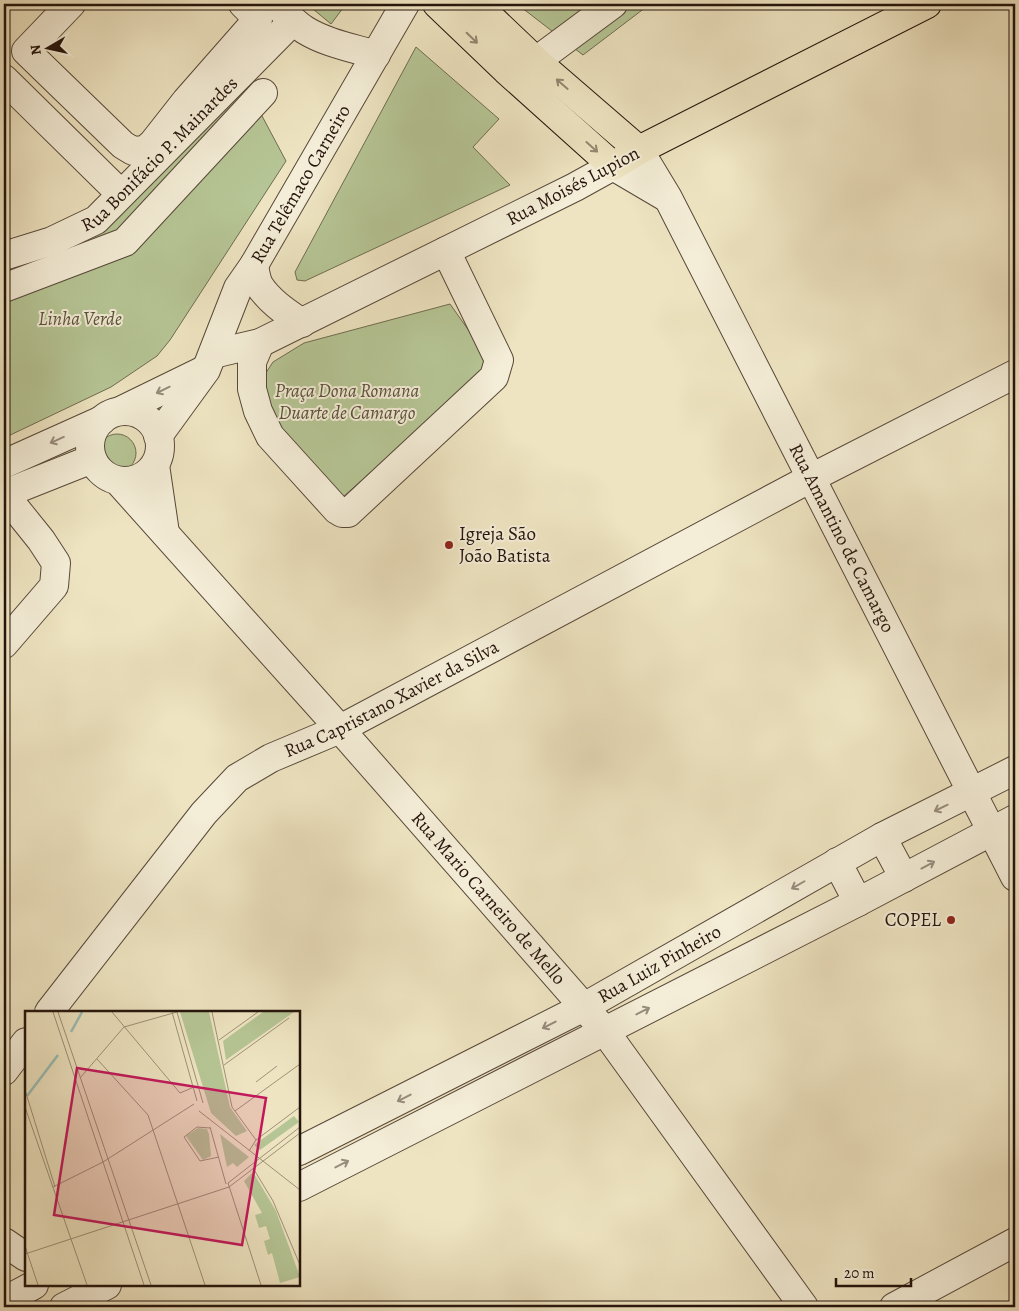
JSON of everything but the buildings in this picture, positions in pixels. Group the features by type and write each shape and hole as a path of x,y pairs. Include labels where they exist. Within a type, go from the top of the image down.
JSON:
{"main road":[{"path":"437,4 506,70 613,166"},
{"name":"Rua Moisés Lupion","path":"613,166 639,150 927,4"},
{"path":"485,7 530,56 639,150"},
{"path":"506,70 530,56"}],"street":[{"path":"71,4 26,51 124,145 133,151 145,150 153,143 186,101 258,19 243,4"},
{"name":"Rua Telêmaco Carneiro","path":"209,362 238,288 254,265 405,4"},
{"path":"530,56 613,4"},
{"path":"284,12 306,31 330,41 376,55"},
{"name":"Rua Bonifácio P. Mainardes","path":"4,256 52,240 96,220 284,12"},
{"path":"4,79 121,194"},
{"path":"4,288 125,242 263,93"},
{"name":"Rua Amantino de Camargo","path":"639,150 668,198 1015,877"},
{"path":"613,166 668,198"},
{"name":"Rua Moisés Lupion","path":"4,464 110,415 209,362 260,343 575,187 613,166"},
{"path":"260,343 252,362 252,389 258,411 270,436 337,510 348,513 494,377 498,360 446,251"},
{"path":"254,265 258,283 270,298 279,307 302,322"},
{"path":"158,436 209,362"},
{"name":"Rua Capristano Xavier da Silva","path":"50,1011 204,813 237,778 271,758 340,729 811,478 1015,374"},
{"path":"134,411 146,417 156,427 158,436 160,453 155,465 147,475 138,480 118,481 108,477 100,471 92,459 90,445 93,431 110,415 134,411"},
{"path":"4,644 54,586 56,563 41,540 4,494 92,459"},
{"path":"155,465 165,533"},
{"name":"Rua Mario Carneiro de Mello","path":"118,481 340,729 604,1030 804,1307"},
{"name":"Rua Luiz Pinheiro","path":"300,1150 584,1007 882,837 1015,770"},
{"name":"Rua Luiz Pinheiro","path":"300,1185 858,902 1015,819"},
{"path":"882,837 904,878"},
{"path":"837,862 858,902"},
{"path":"4,1071 25,1043"},
{"path":"494,1053 510,1078"},
{"path":"4,1242 25,1256"},
{"path":"894,1307 1015,1242"},
{"path":"4,1301 32,1286"}],"green space":[{"path":"307,4 346,4 331,24"},
{"path":"517,4 650,4 583,55"},
{"path":"416,47 499,119 473,147 510,185 305,281 297,280 295,272"},
{"name":"Linha Verde","path":"244,87 253,99 286,161 170,340 157,356 111,387 4,438 4,269 59,248"},
{"name":"Praça Dona Romana Duarte de Camargo","path":"450,304 489,359 486,369 343,497 276,426 260,382 273,362 304,343"},
{"path":"117,434 130,440 136,453 130,466 117,472 104,466 98,453 104,440"}],"place":[{"name":"Igreja São João Batista","path":"449,545"},
{"name":"COPEL","path":"951,920"}]}
